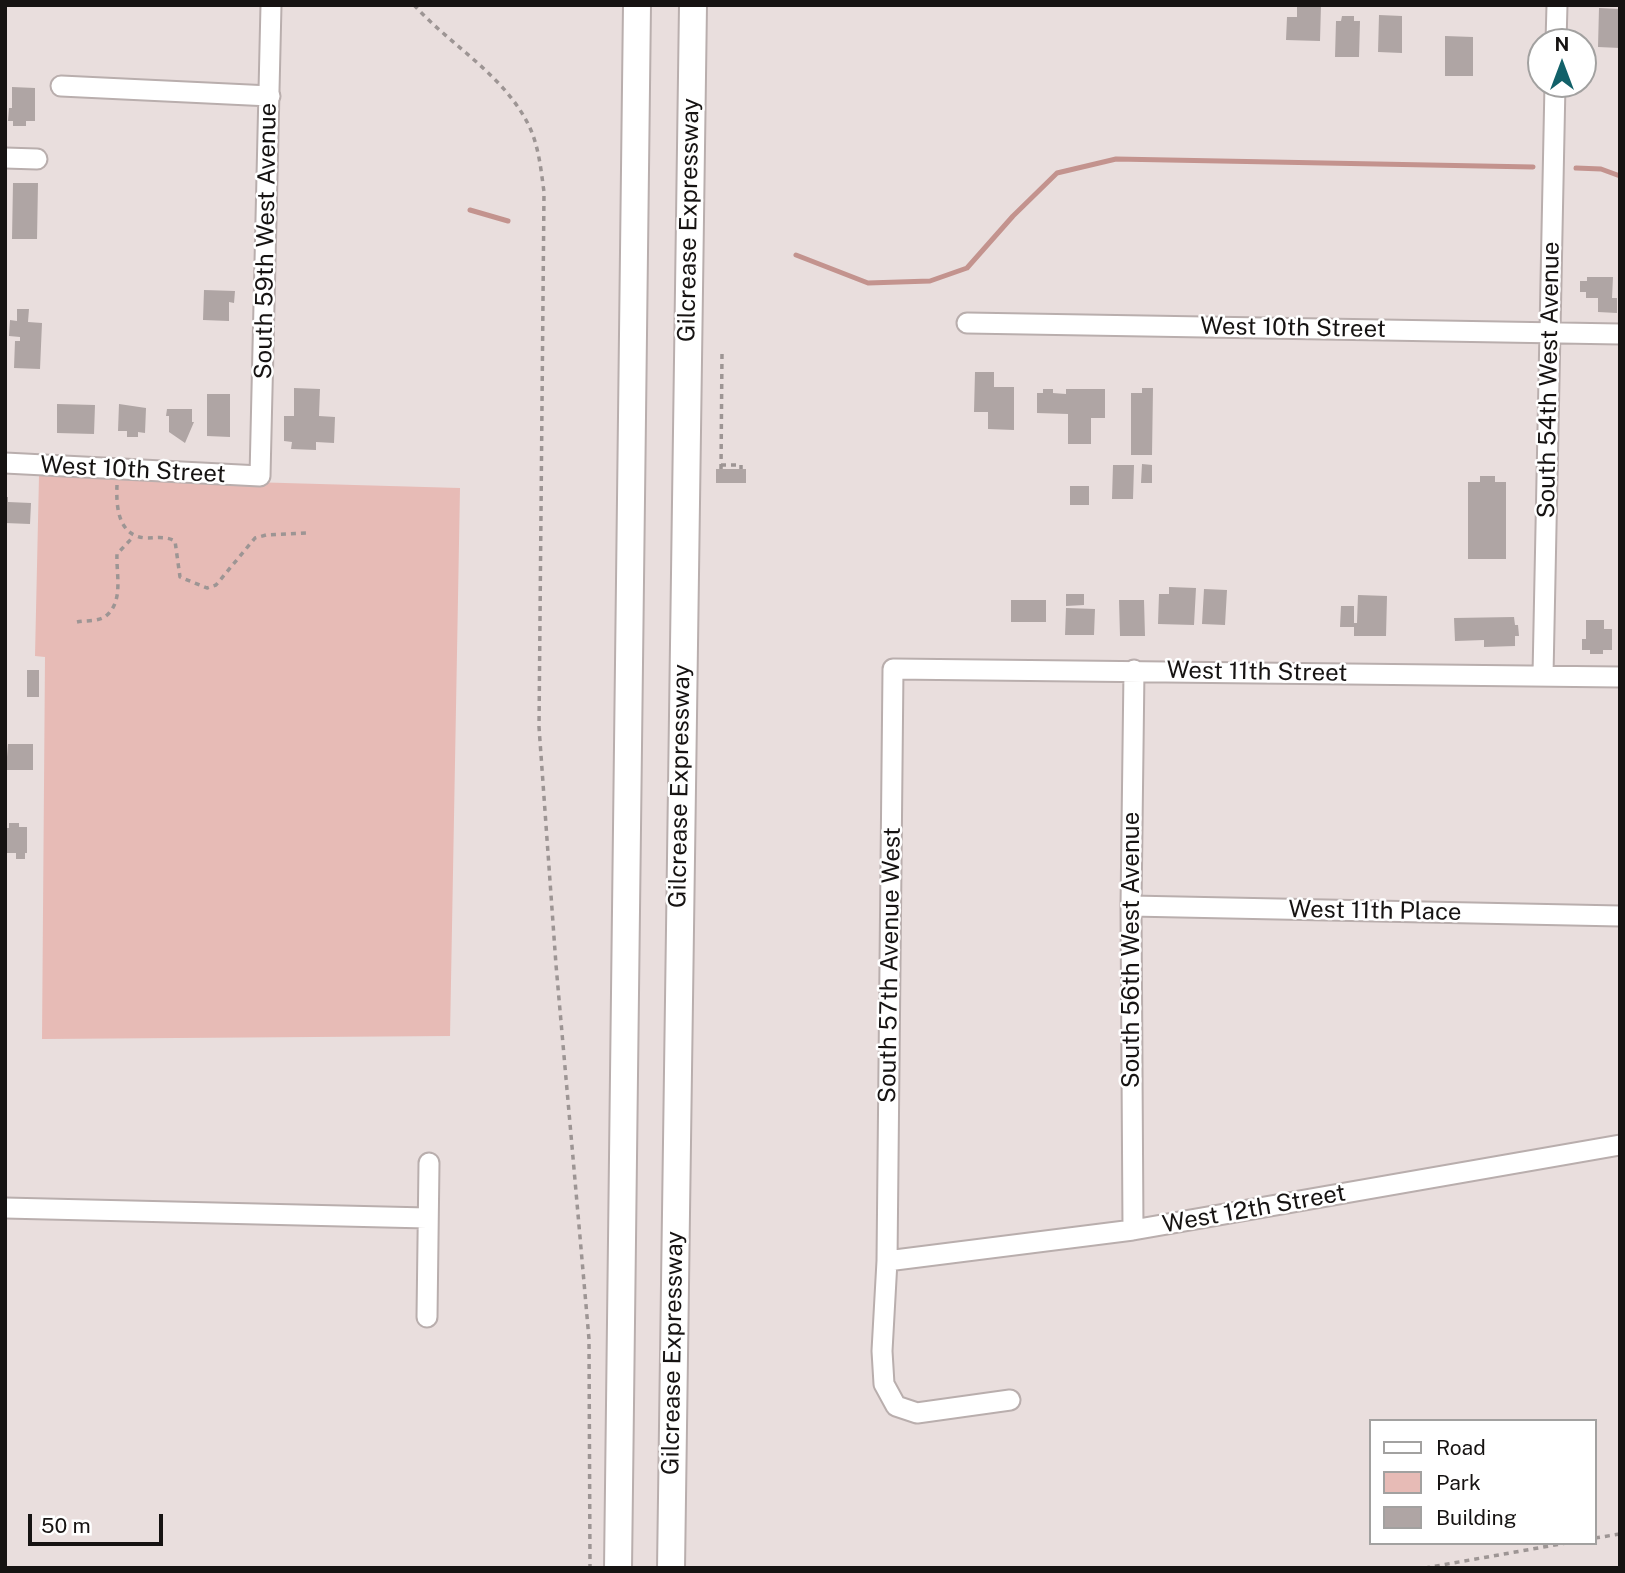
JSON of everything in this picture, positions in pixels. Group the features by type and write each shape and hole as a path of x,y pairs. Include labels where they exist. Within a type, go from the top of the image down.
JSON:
{"highway":[{"path":"618,1568 637,5"},
{"name":"Gilcrease Expressway","path":"671,1568 693,5"}],"street":[{"name":"South 59th West Avenue","path":"260,476 271,5"},
{"path":"1556,28 1557,5"},
{"path":"61,86 270,96"},
{"name":"South 54th West Avenue","path":"1543,675 1555,98"},
{"path":"5,158 37,159"},
{"name":"West 10th Street","path":"967,323 1620,334"},
{"name":"West 10th Street","path":"5,463 260,476"},
{"name":"West 11th Street","path":"894,669 1620,677"},
{"name":"South 57th Avenue West","path":"894,669 887,1261 882,1351 884,1384 896,1406 917,1413 1010,1400"},
{"name":"South 56th West Avenue","path":"1133,1230 1131,906 1134,670"},
{"name":"West 11th Place","path":"1131,906 1620,916"},
{"name":"West 12th Street","path":"887,1261 1133,1230 1620,1145"},
{"path":"427,1317 429,1163"},
{"path":"5,1208 427,1217"}],"path":[{"path":"414,5 434,27 477,61 514,103 529,126 538,152 544,192 539,727 555,965 589,1339 590,1568"},
{"path":"722,353 721,467 741,466 741,469"},
{"path":"118,469 117,504 126,529 134,536 143,538 171,538 175,541 180,577 207,588 216,586 255,538 308,533"},
{"path":"77,622 102,618 110,610 118,592 117,554 134,536"},
{"path":"1597,1538 1620,1534"},
{"path":"1424,1568 1555,1545"}],"green space":[{"path":"39,476 460,488 450,1036 42,1039 45,657 35,656"}],"building":[{"path":"1297,5 1321,5 1320,41 1286,40 1287,17 1297,17"},
{"path":"1599,8 1620,9 1620,48 1598,47"},
{"path":"1379,15 1402,16 1402,53 1378,52"},
{"path":"1342,16 1354,16 1354,21 1360,21 1359,57 1335,57 1336,21 1341,21"},
{"path":"1445,36 1473,37 1473,76 1445,76"},
{"path":"12,87 35,88 35,121 26,121 26,126 13,126 13,121 8,121 9,108 12,108"},
{"path":"13,183 38,183 37,239 12,239"},
{"path":"1587,277 1613,277 1612,298 1617,298 1617,313 1598,312 1598,298 1586,298 1586,292 1580,292 1580,281 1587,281"},
{"path":"204,290 235,291 234,303 229,302 229,321 203,320"},
{"path":"17,309 29,309 28,322 42,323 40,369 14,368 15,341 20,341 20,337 9,336 10,320 17,321"},
{"path":"975,372 994,372 994,387 1014,387 1014,430 988,429 988,412 974,412"},
{"path":"294,388 320,389 319,416 335,417 334,443 316,442 316,450 291,449 292,442 284,441 284,416 294,416"},
{"path":"1142,388 1153,388 1152,455 1131,455 1131,393 1142,393"},
{"path":"1043,389 1053,389 1053,393 1066,394 1066,389 1105,389 1105,418 1091,418 1091,444 1068,444 1068,414 1037,413 1037,393 1043,393"},
{"path":"207,394 230,394 230,437 207,436"},
{"path":"57,404 95,405 94,434 57,433"},
{"path":"119,404 146,408 145,433 138,432 138,437 127,437 127,431 118,431"},
{"path":"167,409 192,409 194,422 185,443 169,432"},
{"path":"1142,464 1152,465 1152,483 1141,483"},
{"path":"1113,465 1134,465 1133,499 1112,499"},
{"path":"716,469 746,469 746,483 716,483"},
{"path":"1480,476 1495,476 1495,482 1506,482 1506,559 1468,559 1468,482 1480,482"},
{"path":"1070,486 1089,486 1089,505 1070,505"},
{"path":"5,497 8,497 8,502 31,503 30,524 5,523"},
{"path":"1169,587 1196,588 1194,625 1158,624 1159,594 1169,594"},
{"path":"1204,589 1227,590 1225,625 1202,624"},
{"path":"1066,594 1084,594 1084,605 1066,606"},
{"path":"1358,595 1387,596 1386,636 1354,636 1354,627 1340,627 1341,606 1354,606 1354,623 1357,623"},
{"path":"1011,600 1046,600 1046,622 1011,622"},
{"path":"1119,600 1144,600 1145,636 1120,636"},
{"path":"1066,608 1095,609 1094,635 1065,635"},
{"path":"1514,617 1519,636 1515,636 1515,646 1484,647 1484,640 1455,641 1454,618"},
{"path":"1586,620 1604,620 1604,629 1612,629 1612,650 1603,650 1603,654 1590,654 1590,650 1582,650 1582,639 1586,639"},
{"path":"27,670 39,670 39,697 27,697"},
{"path":"8,744 33,744 33,770 6,770"},
{"path":"9,823 19,823 19,827 27,827 25,859 16,859 16,853 5,853 5,828 9,828"}],"waterway":[{"path":"796,255 868,283 930,281 967,268 1013,216 1057,173 1116,159 1533,167"},
{"path":"1576,168 1601,169 1620,176"},
{"path":"470,210 508,221"}]}
